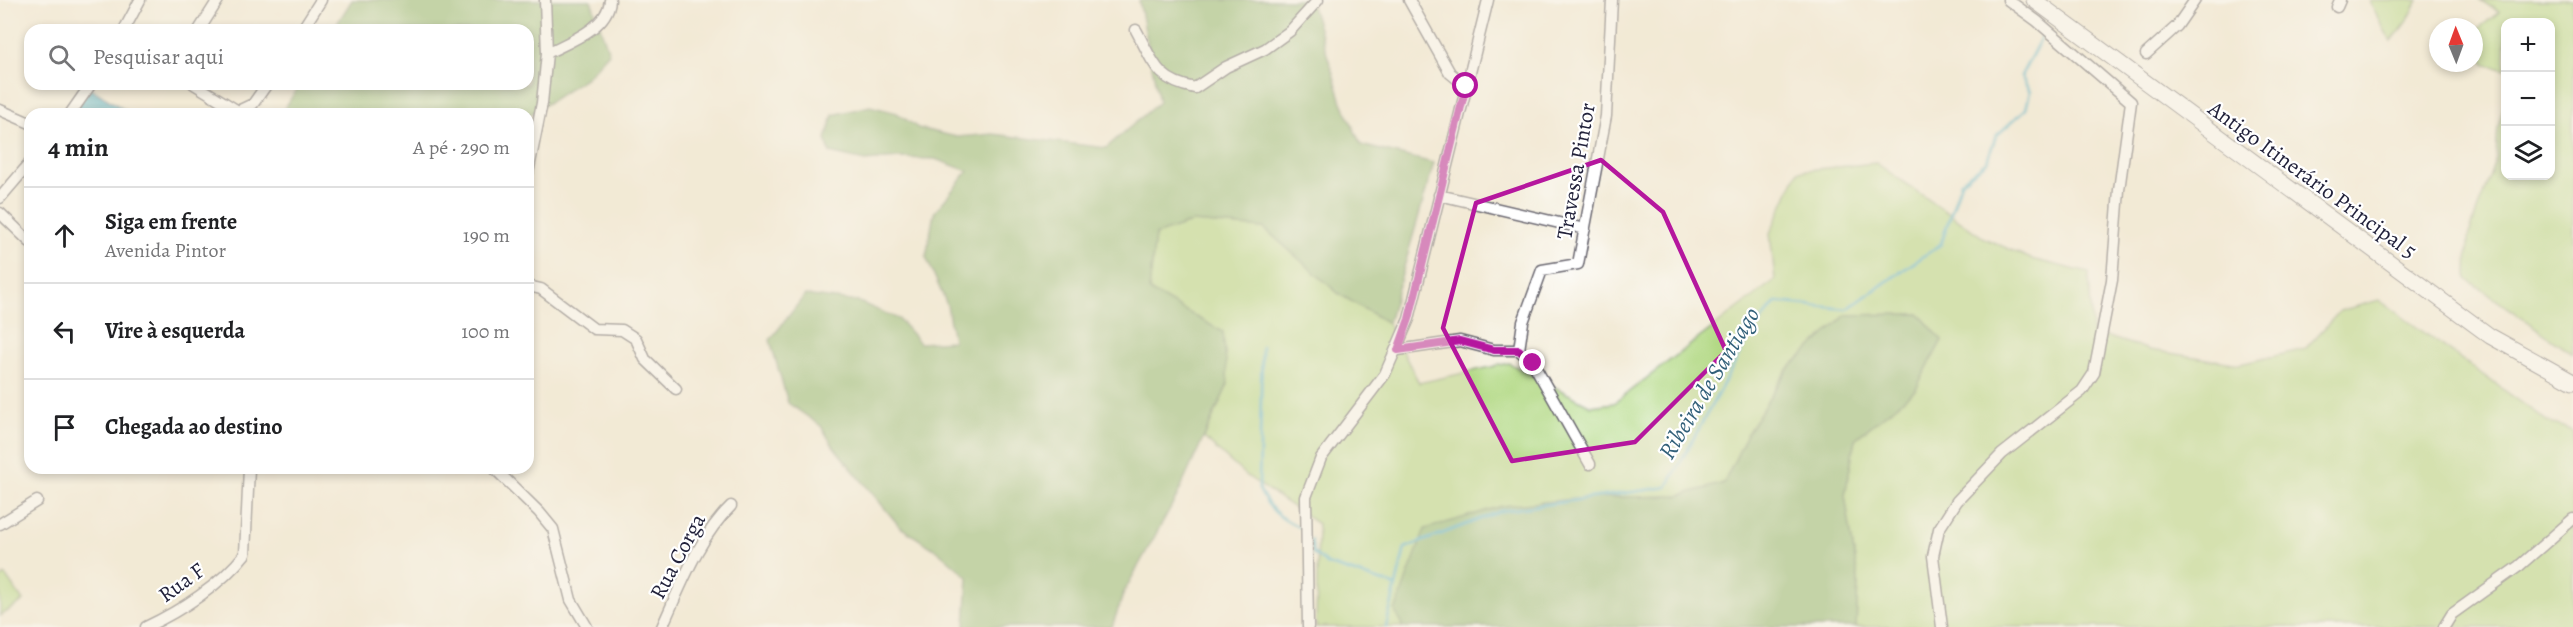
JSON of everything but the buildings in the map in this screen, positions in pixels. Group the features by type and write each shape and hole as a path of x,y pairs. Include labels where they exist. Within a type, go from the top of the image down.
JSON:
{"highway":[{"name":"Antigo Itinerário Principal 5","path":"2034,0 2490,336 2573,382"}],"street":[{"path":"127,24 140,0"},
{"path":"203,24 218,0"},
{"path":"306,24 321,0"},
{"path":"534,143 542,103 547,54 545,0"},
{"path":"547,54 583,34 606,15 610,0"},
{"path":"1136,30 1161,74 1177,85 1195,88 1226,67 1273,43 1290,31 1318,0"},
{"path":"1409,0 1450,73 1466,86"},
{"path":"1308,627 1306,497 1321,458 1345,425 1378,387 1398,350 1409,319 1488,0"},
{"name":"Travessa Pintor","path":"1519,350 1523,322 1542,270 1578,264 1606,116 1612,0"},
{"path":"1942,627 1934,556 1939,529 1957,501 1994,462 2082,391 2094,373 2112,280 2119,190 2131,102 2037,21 2008,0"},
{"path":"2146,54 2177,26 2195,0"},
{"path":"74,108 87,90"},
{"path":"204,90 232,108"},
{"path":"244,108 253,104 263,90"},
{"path":"0,110 24,120"},
{"path":"0,198 24,170"},
{"path":"1439,195 1585,230"},
{"path":"0,213 24,236"},
{"path":"534,287 540,288 594,329 622,330 636,339 645,359 676,389"},
{"path":"1398,350 1460,341 1494,350 1519,350 1533,363 1590,464"},
{"name":"Rua F","path":"146,627 176,614 237,565 246,554 249,474"},
{"path":"500,474 553,529 571,600 587,627"},
{"path":"0,524 37,501"},
{"name":"Rua Corga","path":"662,627 693,559 721,515 731,506"},
{"path":"2444,627 2452,614 2519,566 2573,519"}],"highlighted area":[{"path":"1601,160 1663,212 1726,351 1635,442 1512,461 1443,328 1476,203"}],"green space":[{"path":"352,0 591,0 609,53 587,77 534,112 534,108 285,108 296,90 534,90 534,24 337,24"},
{"path":"1139,0 1310,0 1342,102 1361,145 1434,163 1388,323 1339,294 1264,228 1193,222 1155,235 1149,290 1223,332 1228,384 1177,496 1124,592 1112,627 965,627 968,577 939,552 900,527 834,447 821,426 788,403 770,340 805,295 859,302 899,319 920,343 953,341 947,305 926,257 934,213 968,171 935,159 899,158 865,161 830,153 826,139 833,115 870,106 897,113 918,128 957,137 993,134 1106,148 1159,102"},
{"path":"2371,0 2418,0 2409,18 2391,42 2370,3"},
{"path":"2480,0 2573,0 2573,354 2467,279 2468,237 2496,158 2501,116 2501,180 2555,180 2555,18 2501,18 2501,69 2486,64 2483,60 2483,25 2499,12"},
{"path":"1876,163 1984,238 2031,259 2089,273 2092,332 2150,350 2240,364 2305,349 2340,311 2379,300 2547,421 2573,431 2573,627 1856,627 1858,580 1845,495 1855,439 1915,390 1942,340 1919,314 1846,315 1787,370 1748,432 1724,483 1678,496 1585,498 1395,610 1403,627 1316,627 1318,524 1244,474 1204,438 1228,384 1149,290 1155,235 1193,222 1264,228 1339,294 1388,323 1419,383 1509,363 1591,406 1614,403 1775,280 1770,233 1798,171"},
{"path":"1919,314 1942,340 1915,390 1855,439 1845,495 1858,580 1856,627 1403,627 1395,611 1425,529 1502,506 1585,498 1678,496 1724,483 1748,432 1787,370 1846,315"},
{"path":"5,575 23,601 0,616 0,579"}],"water":[{"path":"78,90 93,90 122,108 68,108"}],"waterway":[{"name":"Ribeira de Santiago","path":"1386,627 1405,548 1501,511 1667,487 1751,333 1776,302 1847,309 1941,244 1961,182 1987,161 1996,136 2026,109 2030,92 2021,76 2042,36"},
{"path":"1262,347 1259,489 1275,512 1299,527"},
{"path":"1311,540 1313,553 1327,564 1396,586"}],"route":[{"path":"1466,86 1409,319 1398,350 1460,341 1494,350 1519,350 1533,363"}]}
